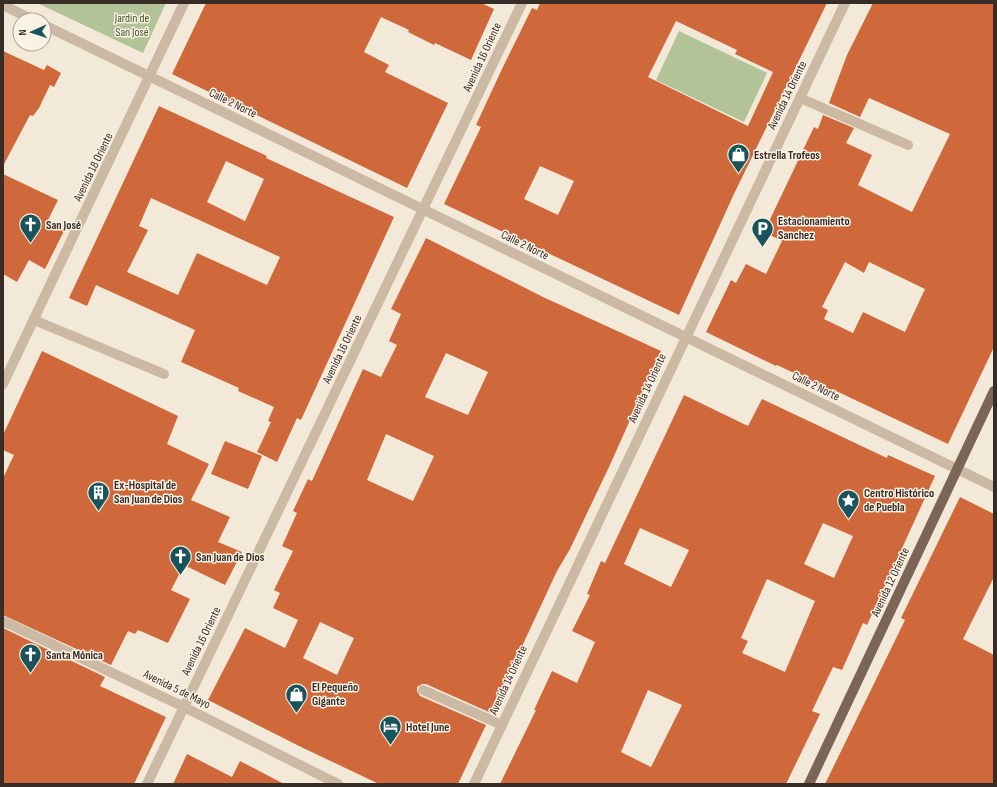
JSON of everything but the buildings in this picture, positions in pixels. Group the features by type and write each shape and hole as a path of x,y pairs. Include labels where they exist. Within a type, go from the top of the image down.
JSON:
{"main road":[{"name":"Avenida 12 Oriente","path":"809,784 994,391"}],"street":[{"name":"Avenida 18 Oriente","path":"3,384 184,3"},
{"name":"Avenida 16 Oriente","path":"147,784 424,210 522,3"},
{"name":"Avenida 14 Oriente","path":"474,784 845,3"},
{"path":"3,5 17,7"},
{"name":"Calle 2 Norte","path":"52,29 994,487"},
{"path":"800,98 908,145"},
{"path":"34,320 164,374"},
{"name":"Avenida 5 de Mayo","path":"3,621 184,707 338,784"},
{"path":"423,690 502,725"}],"green space":[{"name":"Jardín de San José","path":"37,3 166,3 143,53"},
{"path":"679,31 767,73 744,122 656,80"}],"place":[{"name":"Estrella Trofeos","path":"738,174"},
{"name":"San José","path":"30,244"},
{"name":"Estacionamiento Sanchez","path":"763,248"},
{"name":"Ex-Hospital de San Juan de Dios","path":"98,512"},
{"name":"Centro Histórico de Puebla","path":"848,520"},
{"name":"San Juan de Dios","path":"181,576"},
{"name":"Santa Mónica","path":"30,674"},
{"name":"El Pequeño Gigante","path":"296,714"},
{"name":"Hotel June","path":"390,746"}]}
